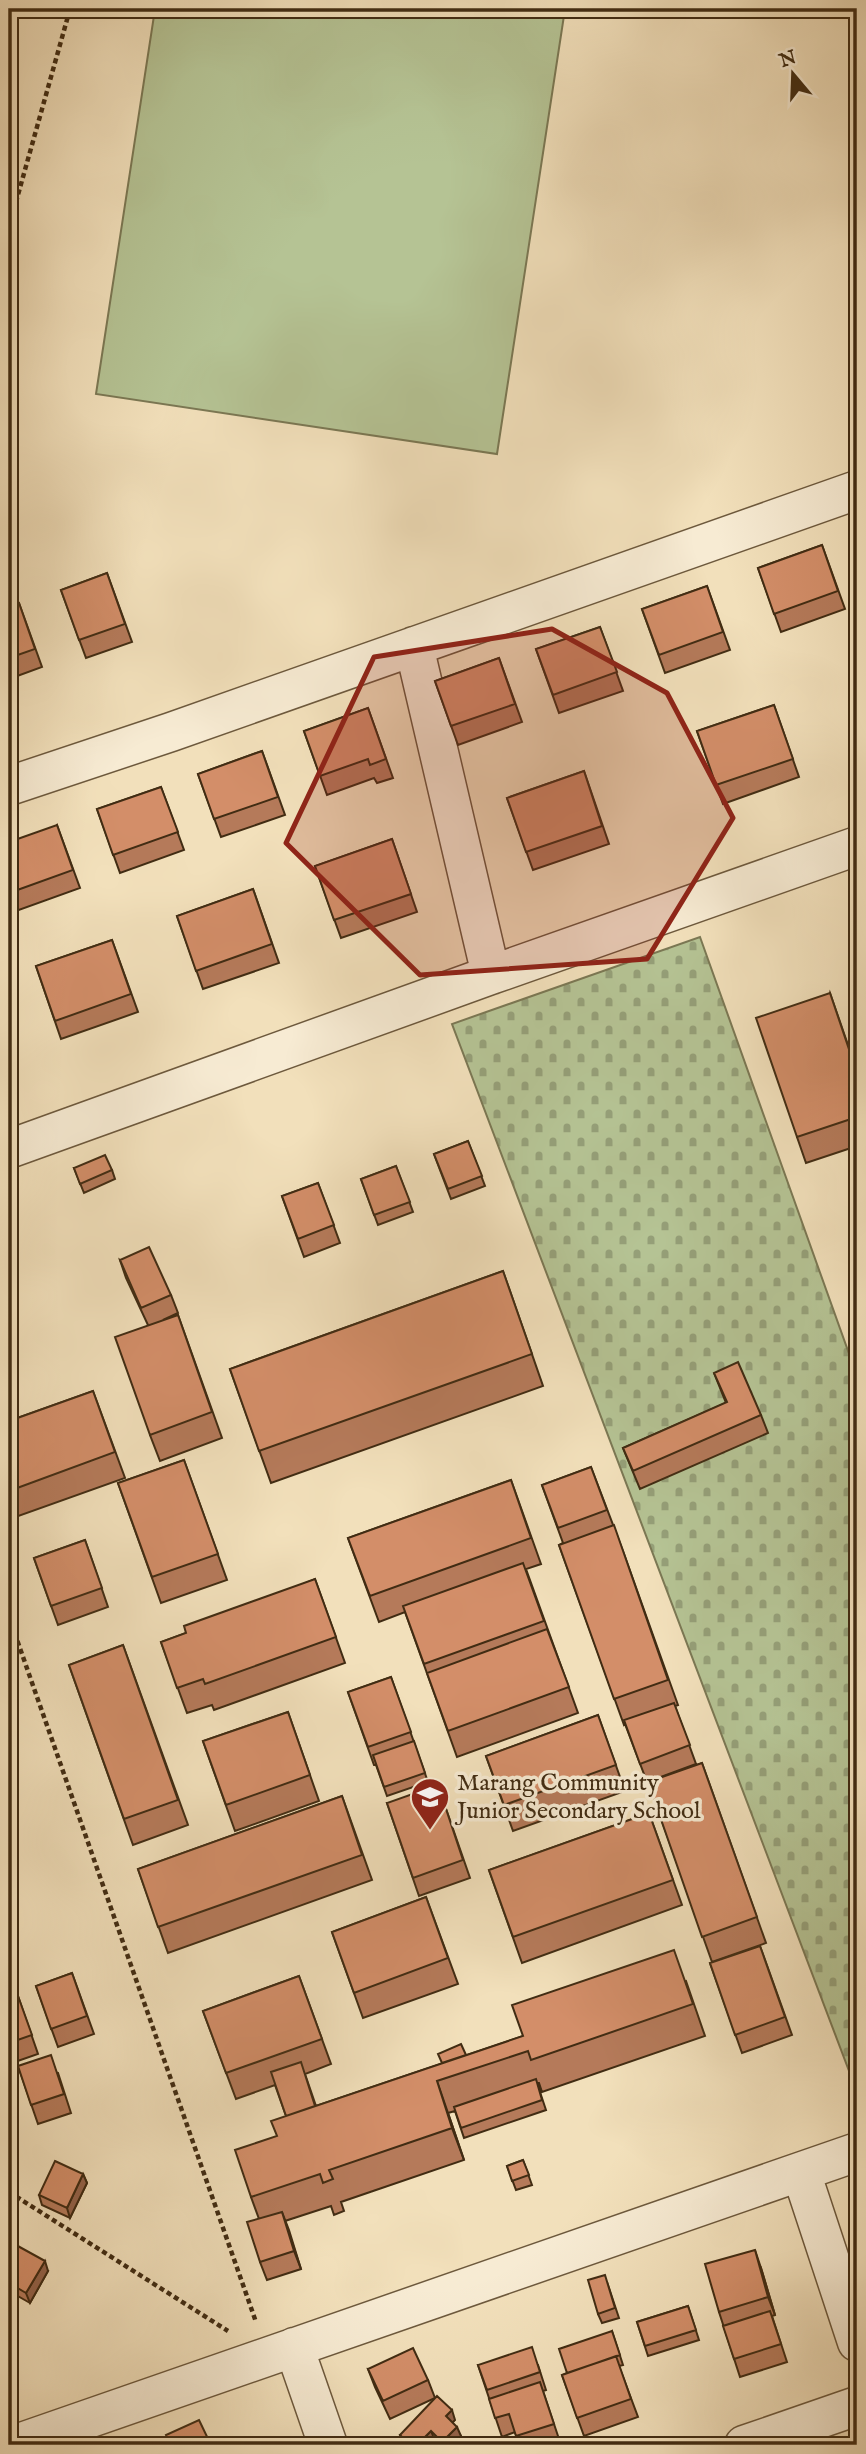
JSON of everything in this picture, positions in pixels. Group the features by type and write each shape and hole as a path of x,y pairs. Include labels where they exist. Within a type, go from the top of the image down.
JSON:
{"street":[{"path":"9,786 171,732 857,490"},
{"path":"414,646 491,975"},
{"path":"9,1149 857,846"},
{"path":"13,2445 857,2152"},
{"path":"801,2172 857,2342"},
{"path":"281,2351 328,2445"},
{"path":"744,2445 857,2406"}],"path":[{"path":"9,227 71,9"},
{"path":"9,1617 281,2351"},
{"path":"9,2193 281,2351"}],"highlighted area":[{"path":"552,629 667,693 733,818 647,959 420,975 286,843 374,657"}],"green space":[{"path":"155,9 565,9 497,454 96,394"},
{"path":"700,937 857,1376 857,2092 452,1024"}],"building":[{"path":"822,545 838,591 774,614 758,568"},
{"path":"107,573 125,624 79,640 61,590"},
{"path":"707,586 723,632 659,655 642,609"},
{"path":"19,603 35,649 9,658 9,607"},
{"path":"600,627 617,672 553,695 536,649"},
{"path":"499,658 515,704 451,726 435,681"},
{"path":"774,705 793,759 716,785 697,731"},
{"path":"368,708 386,759 370,765 368,759 320,776 304,731"},
{"path":"262,751 278,797 214,819 198,774"},
{"path":"584,771 602,826 526,852 507,798"},
{"path":"161,787 178,832 113,855 97,809"},
{"path":"57,825 73,870 9,893 9,842"},
{"path":"392,839 411,894 334,920 315,866"},
{"path":"253,889 272,944 196,971 177,916"},
{"path":"112,940 131,994 55,1021 36,966"},
{"path":"830,993 857,1073 857,1117 797,1137 756,1018"},
{"path":"468,1141 482,1176 448,1189 434,1154"},
{"path":"105,1155 112,1170 80,1184 74,1168"},
{"path":"396,1166 410,1202 374,1215 361,1179"},
{"path":"318,1183 334,1225 298,1239 282,1196"},
{"path":"149,1247 171,1295 141,1308 120,1260"},
{"path":"503,1271 532,1354 259,1451 230,1369"},
{"path":"178,1315 212,1412 150,1435 115,1337"},
{"path":"738,1362 761,1415 633,1471 623,1448 727,1402 714,1373"},
{"path":"93,1391 115,1452 9,1491 9,1421"},
{"path":"184,1460 218,1554 152,1577 118,1483"},
{"path":"591,1467 607,1510 558,1528 542,1485"},
{"path":"511,1480 531,1538 370,1596 348,1538"},
{"path":"614,1525 668,1680 614,1699 559,1545"},
{"path":"85,1540 102,1588 51,1606 34,1558"},
{"path":"523,1563 544,1621 424,1664 403,1606"},
{"path":"315,1579 336,1637 205,1684 203,1679 177,1688 161,1642 186,1633 184,1626"},
{"path":"547,1629 569,1687 448,1731 427,1673"},
{"path":"123,1645 178,1800 124,1819 69,1665"},
{"path":"391,1677 411,1732 368,1747 348,1692"},
{"path":"674,1703 690,1745 640,1764 624,1720"},
{"path":"288,1712 310,1775 226,1805 203,1741"},
{"path":"598,1715 616,1765 504,1805 486,1756"},
{"path":"414,1741 425,1773 384,1787 373,1755"},
{"path":"702,1763 757,1917 702,1937 648,1782"},
{"path":"438,1785 463,1860 413,1878 387,1803"},
{"path":"342,1796 362,1855 158,1927 138,1869"},
{"path":"649,1813 673,1880 513,1937 489,1870"},
{"path":"426,1897 448,1958 354,1993 332,1932"},
{"path":"760,1946 785,2017 735,2035 710,1963"},
{"path":"674,1950 693,2004 531,2060 528,2051 437,2081 452,2128 329,2170 333,2179 323,2183 320,2174 251,2197 235,2150 277,2136 271,2121 523,2036 512,2005"},
{"path":"72,1973 87,2016 51,2029 36,1986"},
{"path":"299,1976 322,2039 226,2073 203,2011"},
{"path":"18,1996 32,2035 9,2043 9,1999"},
{"path":"461,2044 466,2055 442,2063 438,2054"},
{"path":"51,2055 64,2094 31,2105 18,2066"},
{"path":"301,2062 315,2106 286,2116 271,2072"},
{"path":"536,2079 542,2100 461,2128 454,2107"},
{"path":"523,2160 529,2175 512,2181 507,2166"},
{"path":"55,2161 83,2174 67,2208 39,2195"},
{"path":"282,2212 294,2251 260,2262 247,2222"},
{"path":"857,2217 857,2233 852,2219"},
{"path":"16,2245 45,2261 26,2293 9,2283 9,2257"},
{"path":"755,2250 768,2297 719,2312 705,2264"},
{"path":"605,2275 615,2308 598,2314 588,2280"},
{"path":"688,2306 696,2330 645,2346 637,2322"},
{"path":"770,2311 781,2344 734,2359 723,2326"},
{"path":"612,2331 620,2355 567,2373 559,2349"},
{"path":"532,2347 540,2372 487,2390 478,2365"},
{"path":"413,2348 428,2380 383,2401 368,2369"},
{"path":"616,2356 631,2399 577,2418 562,2375"},
{"path":"540,2382 554,2424 516,2436 509,2414 495,2418 489,2399"},
{"path":"437,2396 452,2410 446,2416 457,2427 442,2442 431,2431 417,2445 410,2445 400,2435"},
{"path":"199,2420 211,2445 171,2445 166,2435"}],"place":[{"name":"Marang Community Junior Secondary School","path":"430,1831"}]}
